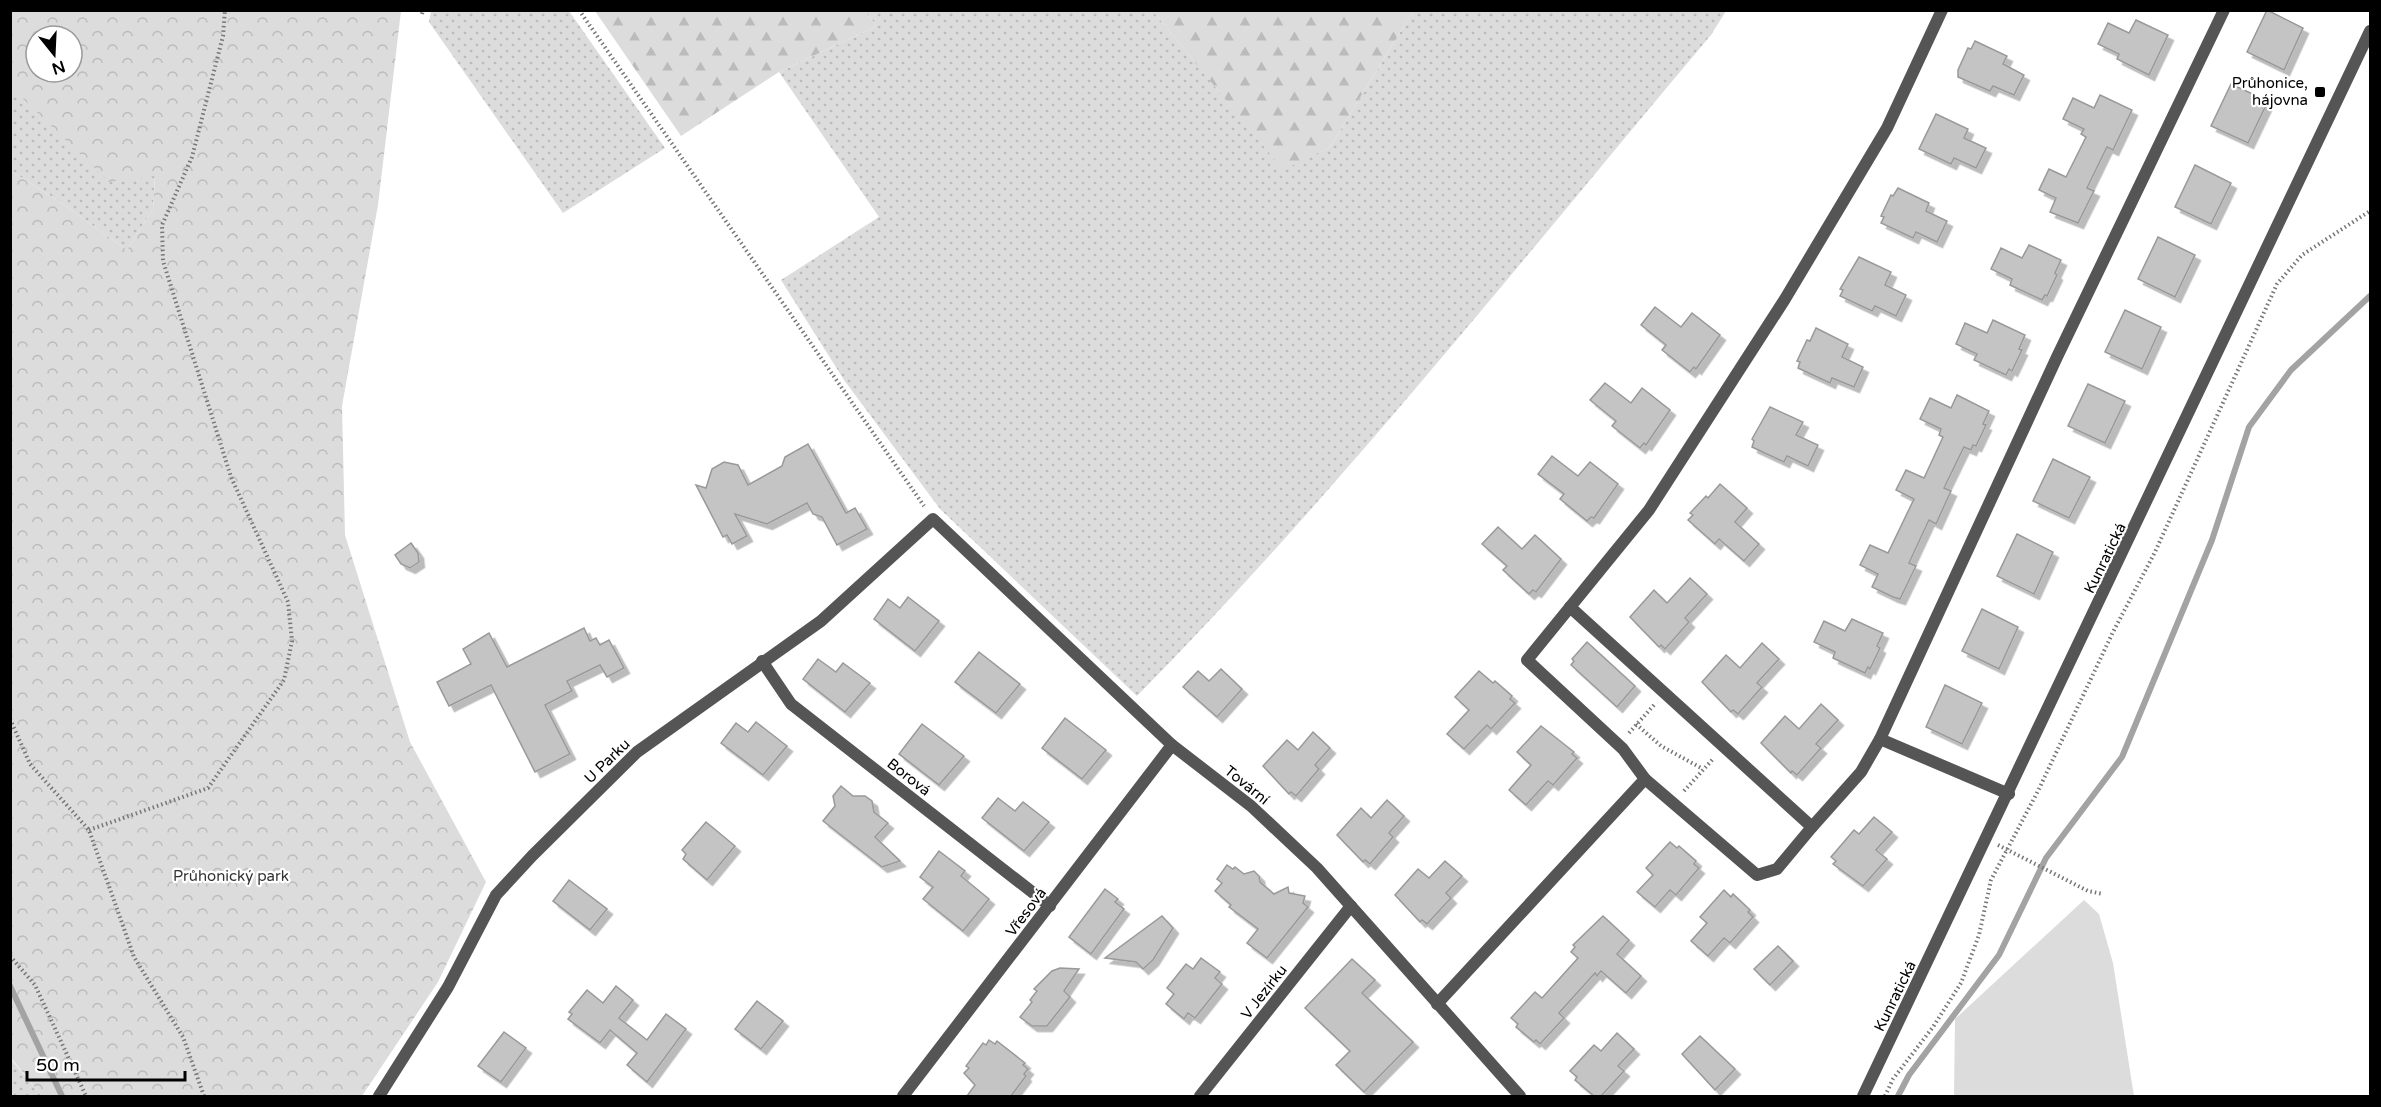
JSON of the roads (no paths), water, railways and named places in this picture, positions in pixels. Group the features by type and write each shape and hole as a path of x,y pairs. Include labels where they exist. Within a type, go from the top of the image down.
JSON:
{"street":[{"path":"1942,10 1887,128 1785,299 1649,510 1527,660 1618,745 1645,779 1757,875 1777,869 1861,772 1880,739 2057,357 2224,10"},
{"name":"Kunratická","path":"1863,1096 2370,31"},
{"name":"U Parku","path":"379,1096 448,987 496,895 637,752 821,621 933,519"},
{"name":"Tovární","path":"933,519 1173,745 1251,806 1317,868 1520,1096"},
{"path":"1570,607 1812,827"},
{"name":"Borová","path":"762,661 791,704 1050,906"},
{"path":"1880,739 2008,794"},
{"name":"Vřesová","path":"903,1096 1173,745"},
{"path":"1437,1004 1645,779"},
{"name":"V Jezírku","path":"1200,1096 1351,906"}],"waterway":[{"path":"1898,1096 1909,1075 1999,955 2046,858 2122,757 2212,540 2249,427 2291,370 2370,296"},
{"path":"10,986 62,1096"}],"place":[{"name":"Průhonice, hájovna","path":"2320,92"}],"park label":[{"name":"Průhonický park","path":"231,876"}]}
